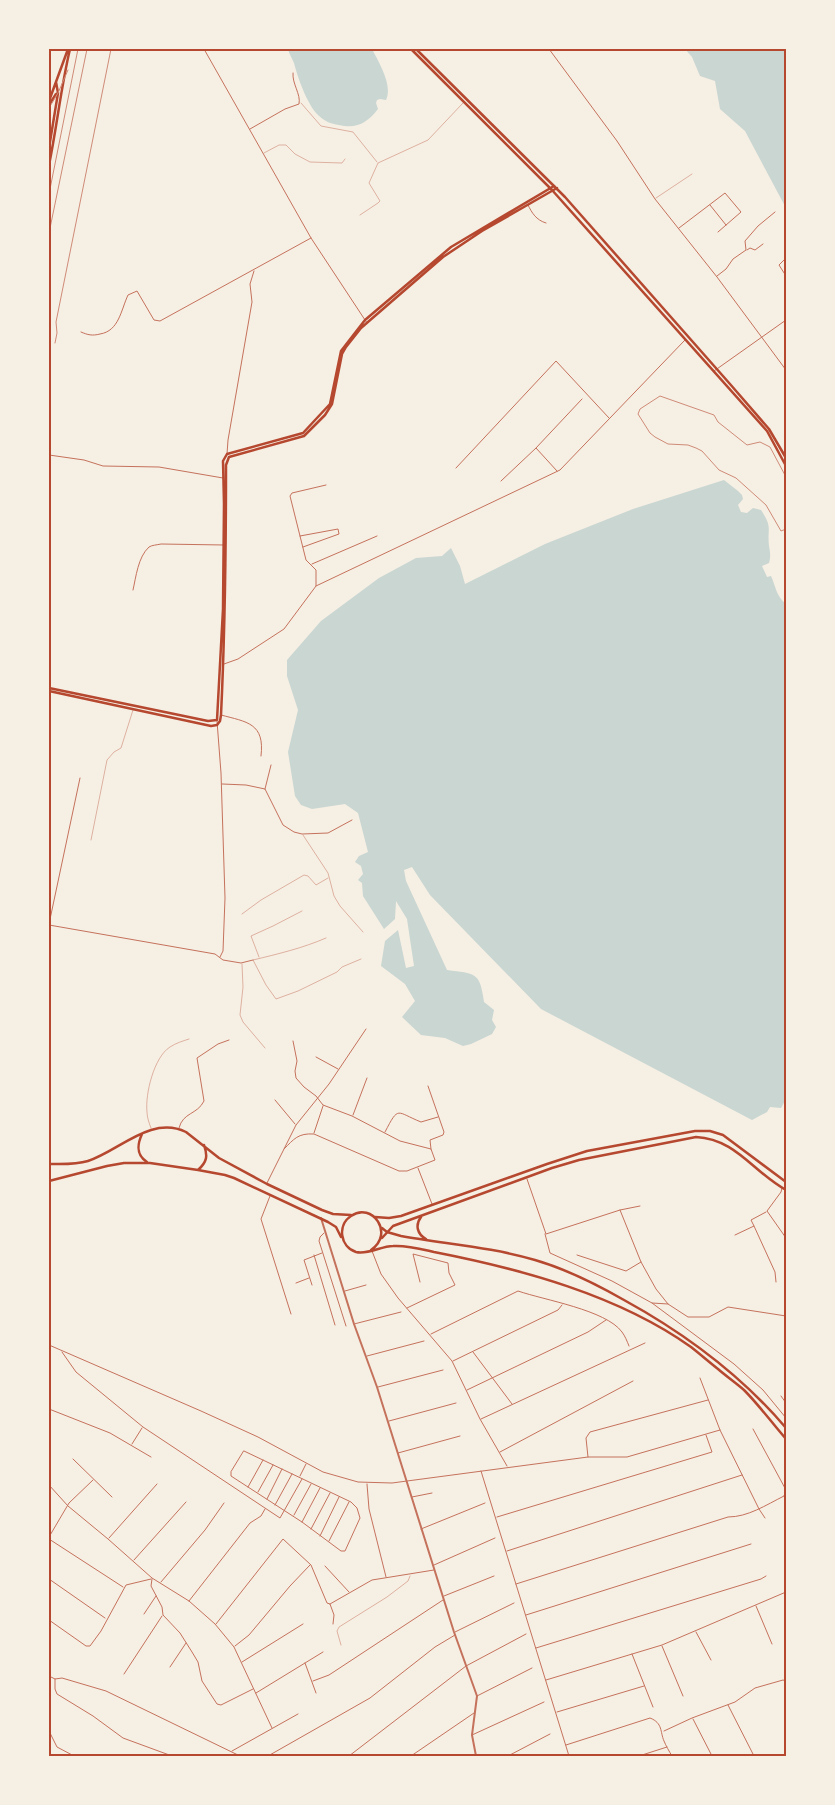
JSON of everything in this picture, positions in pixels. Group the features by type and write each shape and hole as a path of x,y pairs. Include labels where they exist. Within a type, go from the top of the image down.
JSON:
{"main road":[{"path":"49,103 69,49"},
{"path":"49,165 69,49"},
{"path":"410,49 551,189 767,431 786,466"},
{"path":"416,49 555,187 718,369 769,429 786,458"},
{"path":"56,82 62,84"},
{"path":"49,148 57,94 56,82"},
{"path":"49,103 57,94 62,84"},
{"path":"134,707 211,726 218,725 220,721 224,545 223,461 227,454 303,433 330,404 341,351 366,321 451,247 555,187"},
{"path":"49,689 208,721 217,720 220,715 223,665 227,460 229,457 304,436 318,422 332,404 340,362 346,347 366,321"},
{"path":"49,1164 71,1165 89,1160 151,1130 179,1128 233,1166 322,1210 333,1214 352,1215 365,1213 384,1219 395,1217 588,1151 695,1131 710,1131 723,1134 786,1182"},
{"path":"143,1133 138,1143 139,1153 142,1159 150,1163"},
{"path":"371,1250 393,1226 526,1177 587,1158 696,1137 720,1141 786,1190"},
{"path":"198,1170 204,1164 207,1157 204,1145"},
{"path":"739,1154 743,1149"},
{"path":"49,1181 124,1163 150,1163 225,1175 321,1218 336,1227 348,1247 356,1252 383,1247 403,1246 545,1279 636,1314 691,1348 743,1390 786,1439"},
{"path":"49,1170 49,1175"},
{"path":"524,1172 526,1177"},
{"path":"432,1204 434,1210"},
{"path":"343,1240 343,1226 352,1215"},
{"path":"422,1215 418,1222 418,1231 430,1241"},
{"path":"375,1217 381,1228 387,1232 504,1253 534,1260 582,1277 673,1328 718,1362 752,1392 786,1428"},
{"path":"378,1244 381,1237 381,1228"}],"street":[{"path":"204,49 311,238 366,321"},
{"path":"549,49 618,141 654,199 717,276 786,370"},
{"path":"249,129 300,102 293,82 293,73"},
{"path":"678,229 724,193 740,213 718,232"},
{"path":"527,203 532,214 546,223"},
{"path":"709,204 726,225"},
{"path":"746,250 745,241 758,226 776,212"},
{"path":"81,332 93,336 112,330 121,316 128,295 137,292 156,322 160,321 255,271 311,238"},
{"path":"717,276 726,270 733,259 746,250 750,248 755,250 763,244"},
{"path":"786,258 779,265 786,276"},
{"path":"227,454 252,296 250,282 255,271"},
{"path":"713,372 786,320"},
{"path":"223,665 238,659 284,629 316,586 557,472 686,340"},
{"path":"456,468 556,361 610,418"},
{"path":"502,481 582,400"},
{"path":"536,448 557,472"},
{"path":"49,455 84,460 103,466 159,467 224,478"},
{"path":"316,586 316,570 306,560 291,495 326,485"},
{"path":"300,536 338,529 339,534 302,547"},
{"path":"311,565 376,536"},
{"path":"134,590 140,563 152,546 161,544 224,545"},
{"path":"220,715 250,722 255,727 261,735 260,756"},
{"path":"217,720 222,784 225,898 220,957"},
{"path":"271,765 264,789 287,830 302,834 328,833 352,820"},
{"path":"80,778 49,925 215,954 223,960 242,963 253,960"},
{"path":"222,784 246,785 264,789"},
{"path":"267,1184 296,1125 318,1098 366,1029"},
{"path":"179,1128 183,1118 199,1109 204,1101 197,1058 218,1044 229,1040"},
{"path":"292,1042 297,1061 294,1074 318,1098 323,1106 352,1116 400,1141 431,1149"},
{"path":"316,1057 338,1070"},
{"path":"352,1116 367,1078"},
{"path":"284,1149 298,1136 305,1133 314,1134 353,1150 390,1168 407,1171 434,1161 430,1140 444,1133 428,1086"},
{"path":"275,1100 296,1125"},
{"path":"314,1134 323,1106"},
{"path":"385,1132 397,1113 402,1112 421,1122 438,1117"},
{"path":"418,1168 432,1204"},
{"path":"526,1177 550,1253 612,1281 652,1304 734,1364 763,1390 786,1418"},
{"path":"776,1282 775,1272 751,1220 767,1211 781,1192 782,1187"},
{"path":"270,1196 261,1219 291,1314"},
{"path":"545,1234 620,1210 640,1206"},
{"path":"620,1210 641,1262 656,1289 668,1304 688,1317 709,1317 728,1307 786,1316"},
{"path":"767,1211 786,1238"},
{"path":"321,1218 354,1324 377,1387 434,1570 477,1696 472,1735 476,1756"},
{"path":"735,1235 754,1226"},
{"path":"325,1233 319,1239 346,1326"},
{"path":"371,1250 381,1274 452,1361 480,1419 507,1467"},
{"path":"312,1285 304,1260 323,1252"},
{"path":"407,1308 455,1285 449,1273 448,1263 413,1254 420,1282"},
{"path":"314,1255 335,1325"},
{"path":"577,1255 626,1270 641,1262"},
{"path":"296,1283 310,1278"},
{"path":"344,1291 366,1285"},
{"path":"430,1334 518,1291 585,1310 606,1320 622,1332 629,1346"},
{"path":"452,1361 558,1310 563,1304"},
{"path":"652,1304 668,1304"},
{"path":"354,1324 401,1312"},
{"path":"466,1391 588,1332 606,1320"},
{"path":"366,1356 424,1341"},
{"path":"480,1419 645,1343"},
{"path":"49,1345 201,1410 307,1464 336,1476 367,1483 406,1481 588,1456 627,1457 720,1430"},
{"path":"61,1351 76,1372 142,1427 280,1518 307,1464"},
{"path":"473,1352 512,1404"},
{"path":"377,1387 443,1370"},
{"path":"700,1378 720,1430 765,1518"},
{"path":"500,1452 633,1381"},
{"path":"781,1396 786,1402"},
{"path":"588,1456 586,1438 590,1432 708,1400"},
{"path":"387,1422 456,1403"},
{"path":"49,1409 95,1427 131,1444 151,1457"},
{"path":"131,1444 142,1427"},
{"path":"516,1584 728,1517 738,1517 759,1509 786,1494 786,1490 776,1470 753,1429"},
{"path":"496,1518 712,1452 705,1434"},
{"path":"398,1453 460,1436"},
{"path":"244,1450 263,1459 331,1492 357,1508 360,1518 345,1551 341,1551 302,1522 231,1476 231,1472 244,1450"},
{"path":"73,1459 112,1497"},
{"path":"248,1487 263,1459"},
{"path":"257,1493 273,1464"},
{"path":"267,1499 283,1469"},
{"path":"481,1471 569,1756"},
{"path":"276,1505 292,1474"},
{"path":"506,1551 742,1475"},
{"path":"93,1480 68,1506 49,1538 123,1588"},
{"path":"294,1517 312,1483"},
{"path":"367,1483 368,1509 386,1578"},
{"path":"108,1539 157,1484"},
{"path":"49,1485 68,1506 152,1578 188,1601 215,1624 234,1647 272,1728"},
{"path":"302,1522 321,1487"},
{"path":"311,1529 331,1492"},
{"path":"411,1497 432,1493"},
{"path":"320,1536 340,1497"},
{"path":"133,1561 186,1502"},
{"path":"328,1542 350,1502"},
{"path":"160,1583 205,1530 224,1503"},
{"path":"421,1529 486,1503"},
{"path":"188,1601 250,1523 261,1516 266,1508"},
{"path":"49,1527 53,1530"},
{"path":"433,1565 495,1538"},
{"path":"215,1624 283,1539 311,1565 327,1603 330,1604 334,1615 333,1624"},
{"path":"526,1615 751,1544"},
{"path":"234,1647 250,1635 290,1586 311,1565"},
{"path":"325,1566 350,1593"},
{"path":"330,1604 367,1582 434,1570"},
{"path":"312,1682 329,1675 444,1598 494,1576"},
{"path":"535,1648 766,1576"},
{"path":"49,1620 86,1646 92,1644 101,1631 123,1588 130,1583 152,1578"},
{"path":"152,1578 150,1586 162,1606 163,1615 186,1642 198,1662 202,1681 218,1706 253,1688"},
{"path":"49,1579 106,1619"},
{"path":"545,1680 662,1645 786,1592"},
{"path":"144,1614 156,1596"},
{"path":"268,1756 370,1698 435,1647 455,1634 514,1603"},
{"path":"756,1606 772,1644"},
{"path":"124,1674 163,1615"},
{"path":"241,1662 303,1624"},
{"path":"696,1631 710,1660"},
{"path":"349,1756 466,1666 526,1634"},
{"path":"170,1667 186,1642"},
{"path":"662,1645 683,1696"},
{"path":"256,1694 323,1652"},
{"path":"632,1654 653,1707"},
{"path":"305,1662 316,1693"},
{"path":"477,1696 532,1668"},
{"path":"49,1676 106,1691 240,1756"},
{"path":"55,1679 57,1694 93,1716 123,1738 172,1756"},
{"path":"663,1732 692,1718 743,1698 755,1688 786,1680"},
{"path":"556,1712 644,1686"},
{"path":"472,1735 544,1702"},
{"path":"728,1704 754,1756"},
{"path":"411,1756 475,1713"},
{"path":"231,1751 298,1714"},
{"path":"692,1718 712,1756"},
{"path":"566,1745 645,1719 654,1720 663,1732 664,1741 672,1756"},
{"path":"49,1731 57,1747 74,1756"},
{"path":"508,1756 550,1734"},
{"path":"639,1756 667,1747"}],"lane":[{"path":"300,102 304,104 321,126 353,132 378,163"},
{"path":"360,215 380,201 369,183 378,163 428,140 464,102"},
{"path":"263,154 279,145 286,145 295,154 314,163 342,163 345,159"},
{"path":"654,199 692,174"},
{"path":"91,840 107,760 114,752 121,748 134,707"},
{"path":"302,834 330,878 334,896 340,906 363,932"},
{"path":"242,914 261,900 304,875 308,876 316,885 330,878"},
{"path":"260,959 251,936 302,911"},
{"path":"326,938 312,944 253,960 266,985 276,999 361,959"},
{"path":"242,963 243,987 240,1015 243,1022 265,1048"},
{"path":"151,1130 146,1113 148,1087 161,1057 169,1047 189,1039"},
{"path":"342,1645 337,1631 339,1627 408,1582 410,1574"}],"shaded area":[{"path":"288,49 372,49 388,88 386,100 377,100 378,109 361,124 345,126 325,121 314,110 307,98"},
{"path":"685,49 786,49 786,208 745,131 720,109 715,81 700,76 692,57"},
{"path":"724,480 742,495 743,499 738,505 741,512 747,513 753,508 761,510 765,516 769,528 770,556 769,563 762,566 767,577 771,576 778,595 786,604 786,1099 781,1108 770,1107 767,1112 752,1120 541,1009 430,895 412,867 404,870 406,881 447,970 464,972 478,979 484,1002 494,1010 492,1020 496,1027 492,1034 463,1046 445,1038 421,1035 402,1017 415,1001 405,984 381,966 385,941 398,930 406,968 414,966 407,919 396,901 395,919 384,929 363,896 362,883 358,880 363,874 361,866 355,862 359,856 368,852 358,813 345,804 312,809 301,805 295,796 288,752 298,710 287,676 287,660 321,621 379,578 416,558 442,556 451,548 460,566 465,584 545,544 633,509"}],"railway":[{"path":"49,194 78,49"},
{"path":"49,233 87,49"},
{"path":"55,343 57,333 56,322 111,49"},
{"path":"49,108 68,70"},
{"path":"786,477 770,447 760,442 747,445 718,422 714,415 660,396 640,409 638,414 650,433 668,444 688,445 702,451 719,470 736,478 766,505 781,531 786,529"}]}
